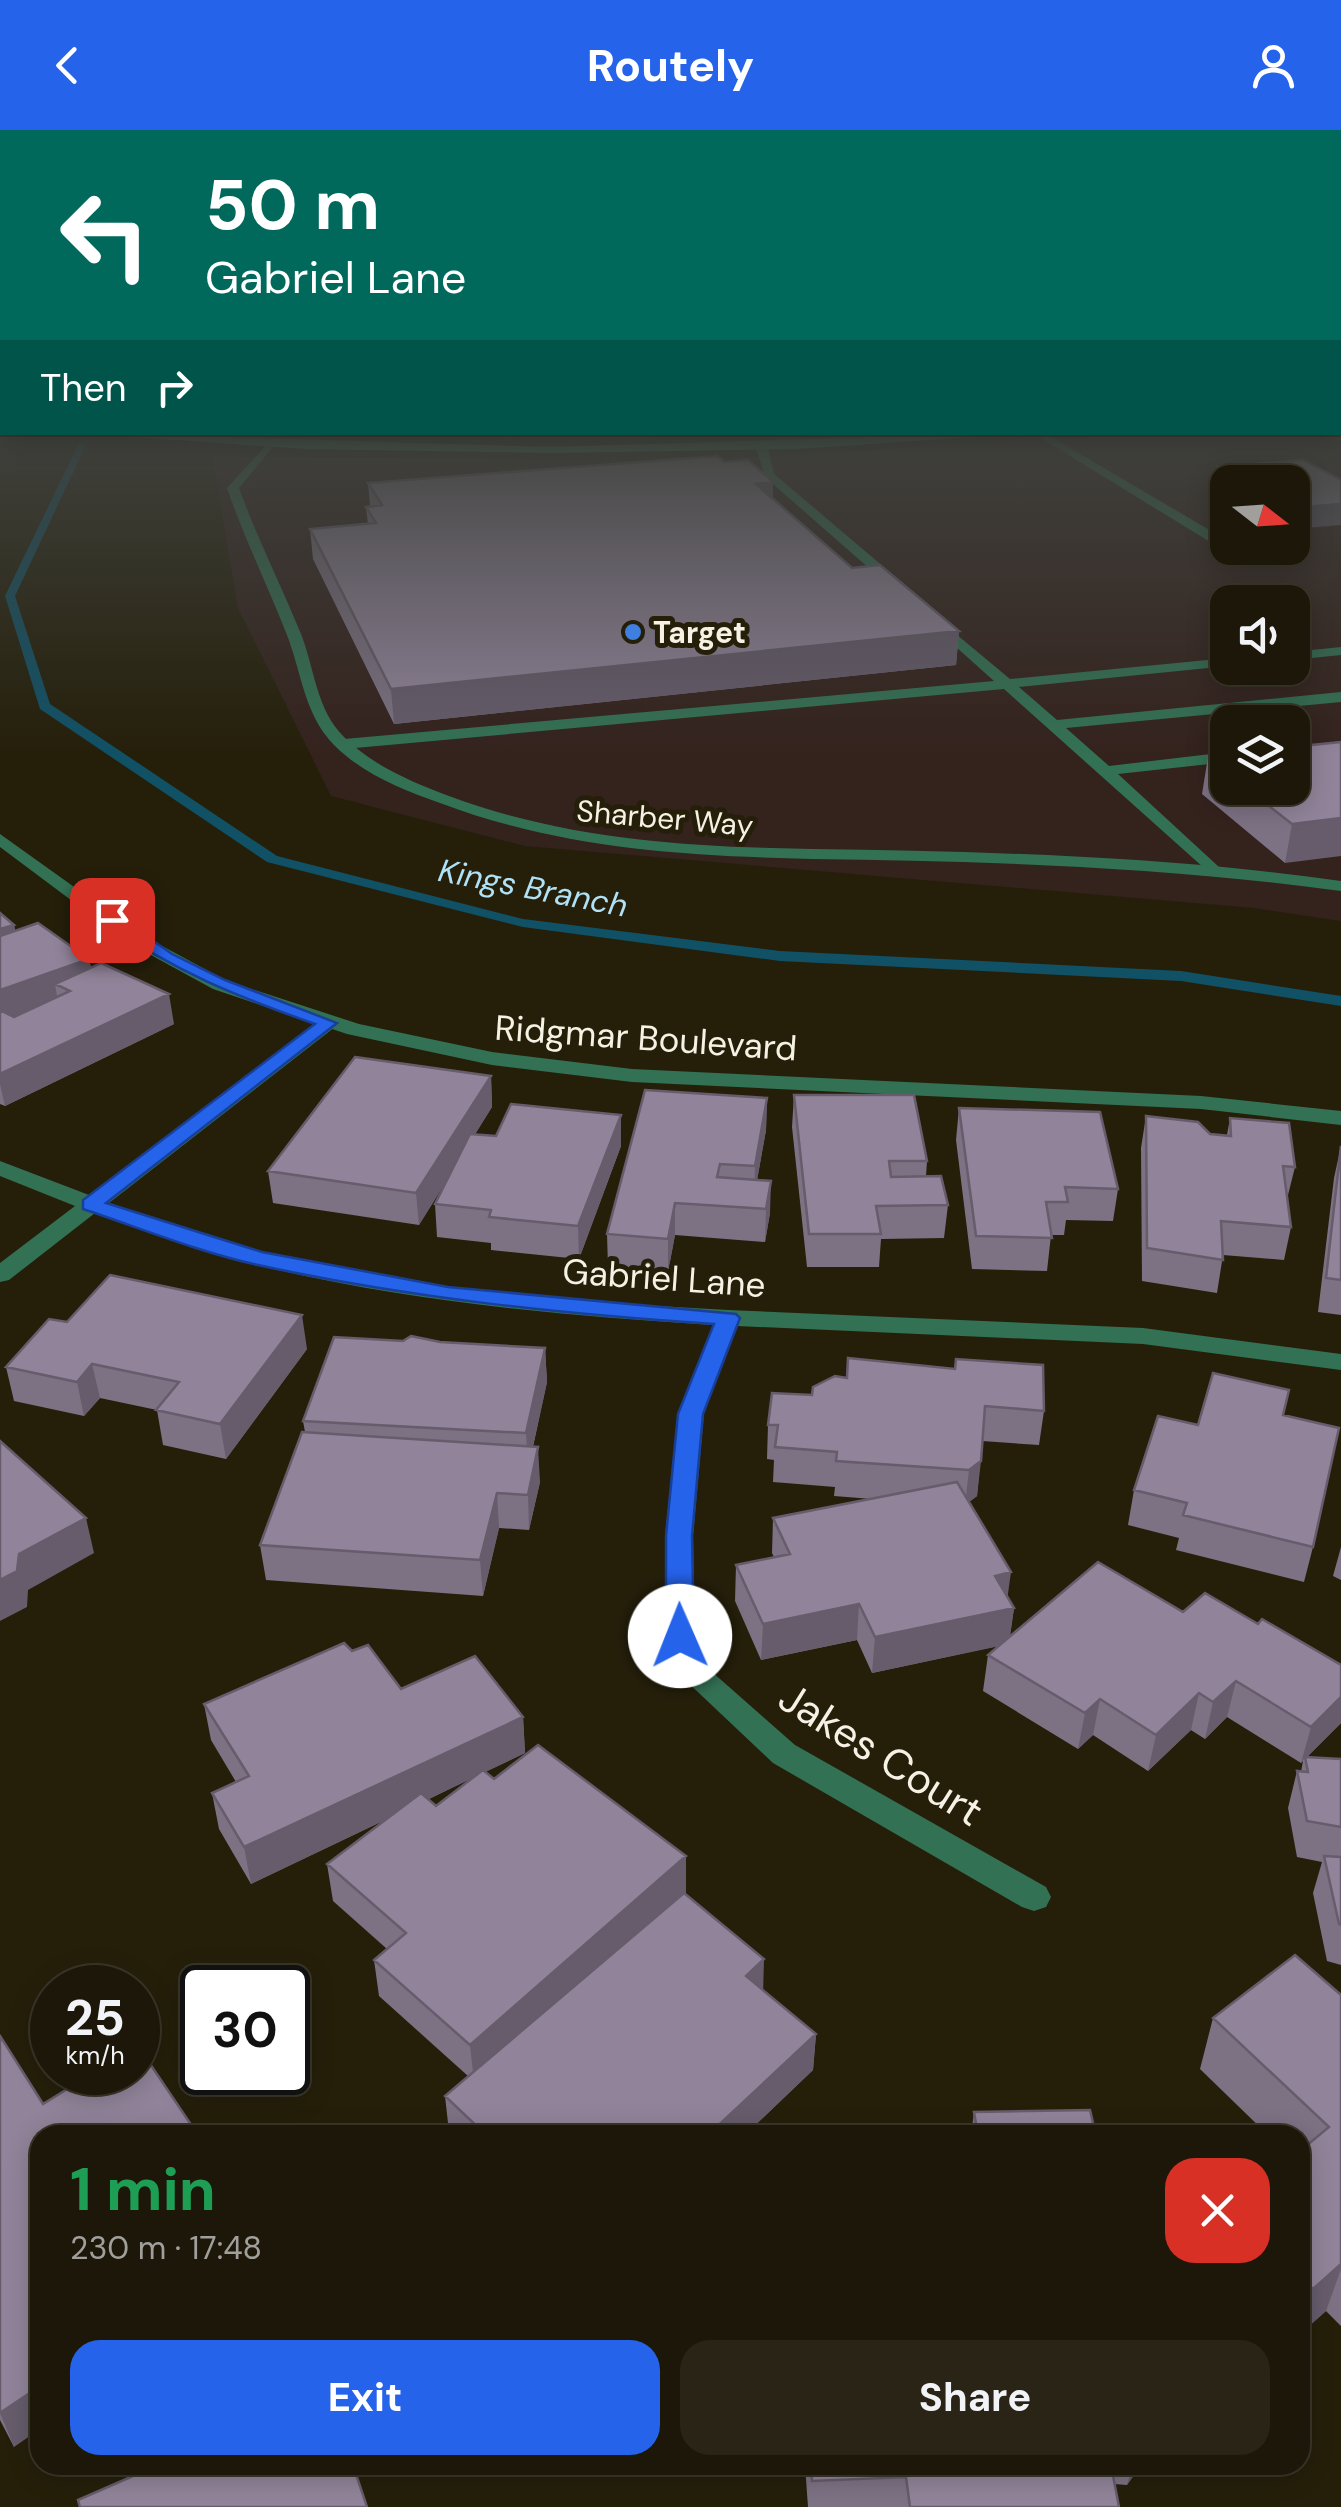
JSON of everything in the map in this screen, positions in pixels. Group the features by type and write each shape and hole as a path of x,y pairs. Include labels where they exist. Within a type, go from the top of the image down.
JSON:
{"street":[{"name":"Sharber Way","path":"247,533 293,634 325,726 371,769 475,814 592,844 726,854 962,857 1214,871 1341,886"},
{"path":"836,533 1214,871"},
{"path":"1310,654 1341,651"},
{"path":"344,744 1210,664"},
{"path":"1052,725 1341,697"},
{"path":"1104,771 1210,759"},
{"name":"Ridgmar Boulevard","path":"0,839 166,958 218,984 328,1023 471,1057 621,1074 1061,1091 1249,1104 1341,1118"},
{"path":"0,1275 328,1023"},
{"name":"Gabriel Lane","path":"0,1168 90,1204 258,1258 448,1294 570,1308 728,1318 1143,1336 1341,1362"},
{"name":"Jakes Court","path":"728,1318 690,1414 679,1536 680,1636 698,1678 784,1754 1034,1897"}],"shaded area":[{"path":"225,533 1210,533 1210,565 1310,565 1310,533 1341,533 1341,921 1254,908 525,846 331,796 238,608"}],"building":[{"name":"Target","path":"312,533 812,533 852,568 880,565 959,631 391,689"},
{"path":"1341,742 1341,818 1292,824 1268,805 1310,805 1310,745"},
{"path":"0,913 14,925 0,929"},
{"path":"38,923 89,959 0,990 0,936"},
{"path":"101,963 169,994 0,1074 0,1010 14,1017 70,991 55,984"},
{"path":"355,1057 491,1076 416,1193 268,1171"},
{"path":"645,1090 767,1098 755,1166 720,1164 717,1177 771,1181 766,1209 675,1203 668,1239 607,1234"},
{"path":"794,1095 914,1095 927,1161 889,1161 891,1177 941,1176 948,1205 876,1206 881,1234 809,1234"},
{"path":"511,1104 621,1115 578,1226 489,1217 491,1210 435,1204 470,1134 496,1136"},
{"path":"959,1108 1100,1112 1118,1189 1065,1187 1068,1202 1046,1202 1052,1238 976,1236"},
{"path":"1146,1116 1198,1122 1210,1134 1231,1136 1230,1118 1289,1123 1295,1167 1283,1166 1291,1227 1221,1221 1223,1260 1147,1248"},
{"path":"1341,1146 1341,1280 1326,1278"},
{"path":"110,1275 302,1315 220,1424 156,1410 179,1382 92,1364 77,1382 6,1367 49,1319 67,1322"},
{"path":"411,1336 440,1342 545,1348 526,1433 303,1421 334,1337 403,1341"},
{"path":"848,1358 955,1369 956,1359 1043,1365 1044,1411 985,1406 981,1461 969,1470 836,1461 837,1452 775,1447 778,1425 768,1425 772,1393 812,1395 813,1387 835,1376 847,1378"},
{"path":"1213,1373 1289,1390 1283,1415 1339,1428 1313,1547 1183,1515 1187,1503 1134,1490 1158,1416 1198,1425"},
{"path":"302,1432 538,1447 528,1495 497,1493 480,1560 260,1545"},
{"path":"0,1441 86,1518 19,1554 17,1571 0,1580"},
{"path":"957,1482 1011,1572 995,1576 1014,1608 875,1637 859,1604 763,1624 736,1565 790,1554 773,1518"},
{"path":"1098,1562 1183,1612 1205,1593 1258,1624 1262,1619 1341,1665 1341,1697 1311,1727 1236,1681 1213,1702 1199,1693 1156,1735 1100,1699 1085,1713 988,1655"},
{"path":"344,1643 352,1651 368,1645 401,1689 475,1656 523,1717 244,1847 212,1793 249,1776 204,1704"},
{"path":"538,1745 686,1856 470,2045 374,1960 406,1933 327,1864 421,1793 436,1806 483,1770 494,1779"},
{"path":"1305,1757 1341,1759 1341,1827 1307,1821 1297,1771 1308,1772"},
{"path":"1324,1856 1341,1857 1341,1925 1339,1924"},
{"path":"684,1893 764,1959 746,1976 816,2034 719,2125 475,2125 445,2096"},
{"path":"1295,1955 1341,1995 1341,2264 1313,2289 1310,2143 1329,2127 1213,2018"},
{"path":"0,2036 30,2083 30,2095 37,2095 43,2104 58,2095 160,2095 160,2079 191,2125 30,2125 30,2393 0,2413"},
{"path":"1090,2110 1094,2125 976,2125 974,2112"},
{"path":"135,2475 356,2475 367,2507 80,2507 78,2500"},
{"path":"812,2475 1113,2475 1119,2507 910,2507 906,2477 812,2481"}],"waterway":[{"name":"Kings Branch","path":"40,533 10,596 44,706 272,859 523,923 780,956 1181,976 1341,1001"}],"place":[{"name":"Target","path":"633,632"}],"route":[{"path":"112,920 166,958 218,984 328,1023 194,1130 90,1204 258,1258 448,1294 570,1308 728,1318 690,1414 679,1536 680,1636"}]}
